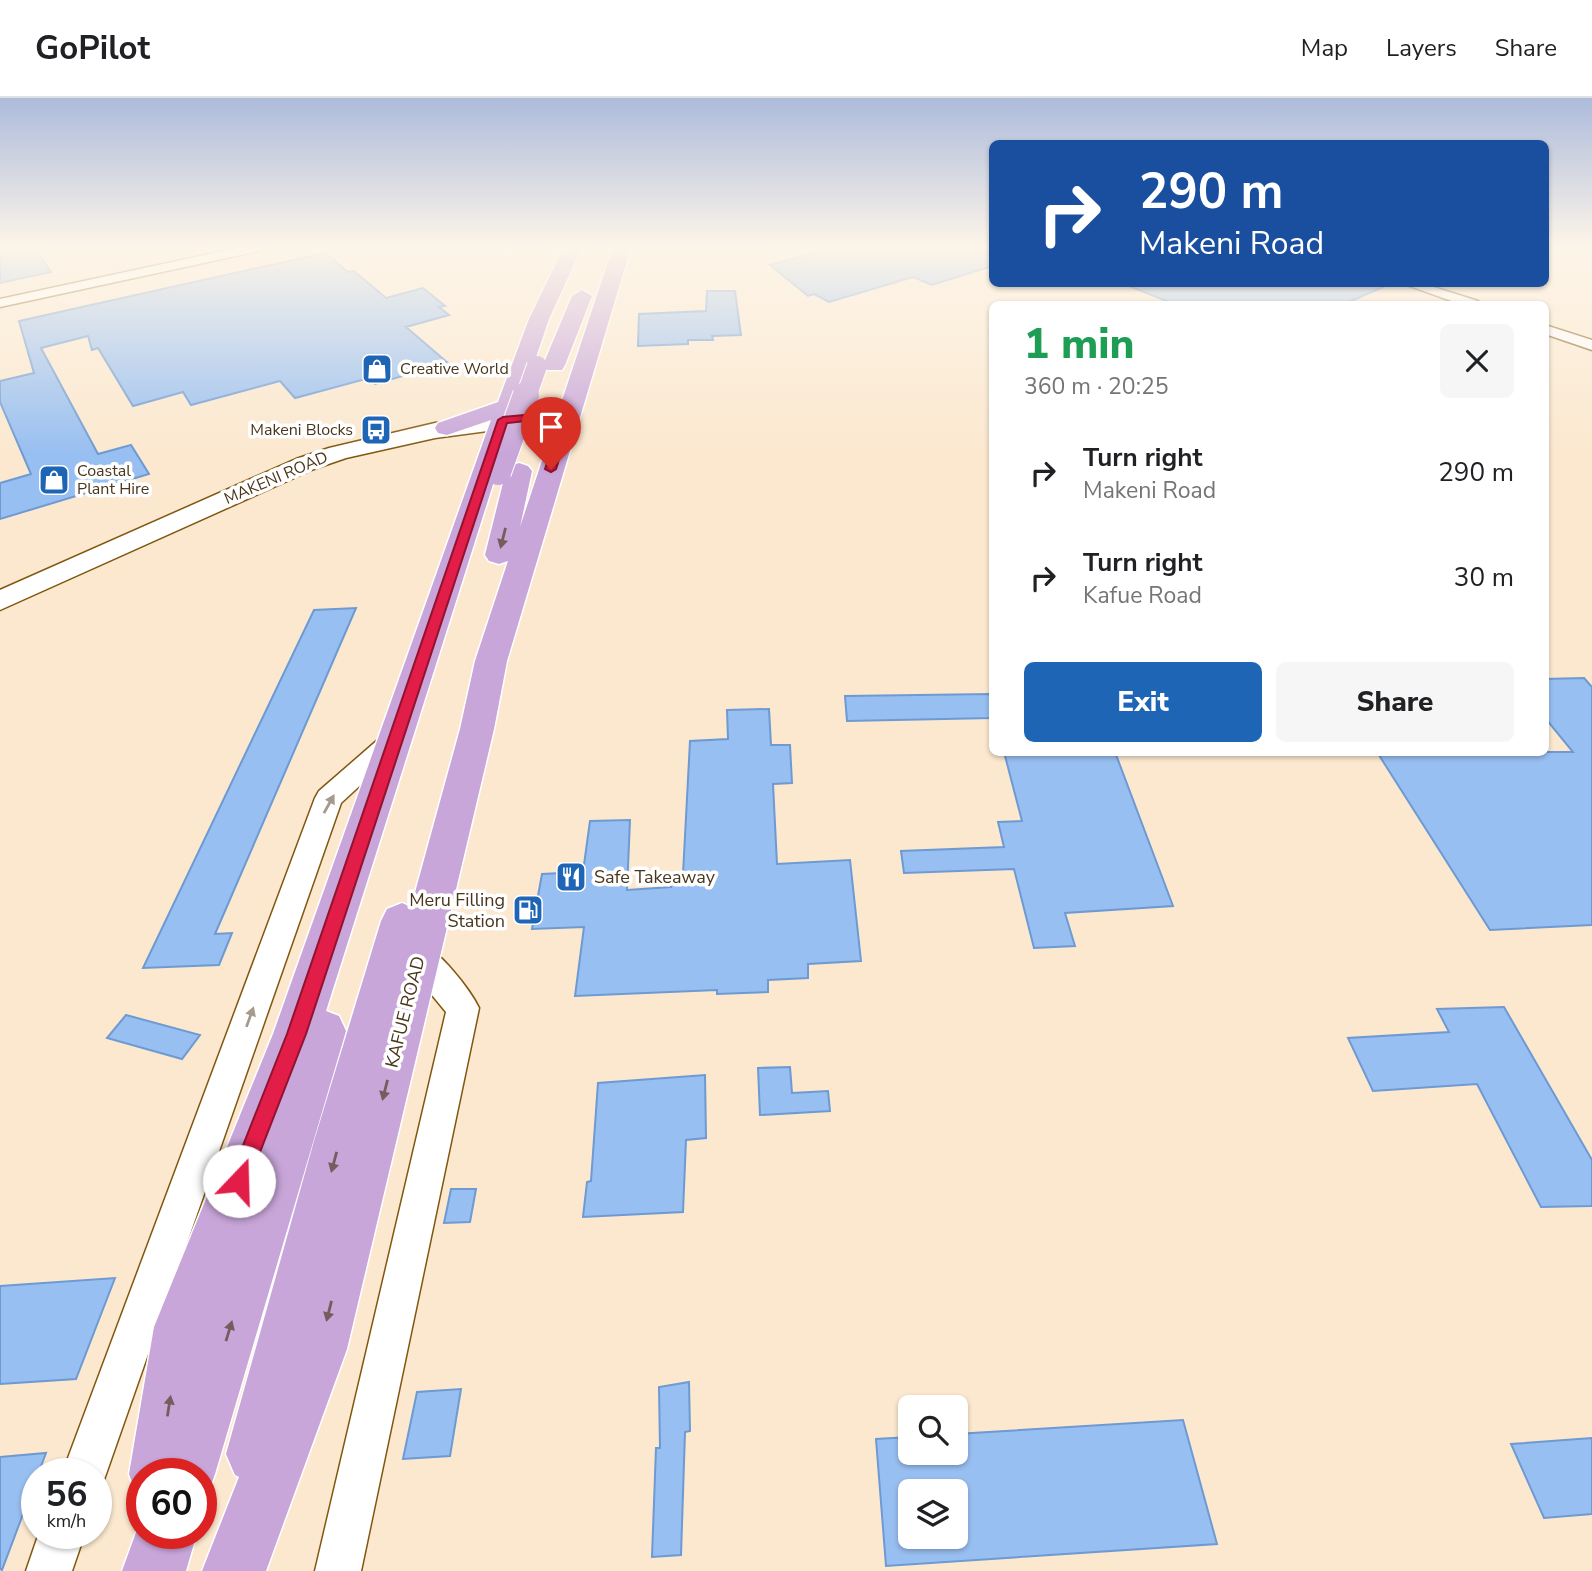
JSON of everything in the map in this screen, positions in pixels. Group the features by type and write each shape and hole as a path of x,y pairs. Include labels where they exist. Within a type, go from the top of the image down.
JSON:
{"main road":[{"name":"KAFUE ROAD","path":"190,1458 331,1003 430,721 541,316"},
{"name":"KAFUE ROAD","path":"545,365 565,316"},
{"name":"KAFUE ROAD","path":"162,1458 182,1327 296,1034 397,737 504,444 570,316"},
{"name":"KAFUE ROAD","path":"233,1571 320,1349 491,661 568,414 582,316"},
{"path":"447,428 480,440 504,444 568,414"},
{"path":"447,428 504,444"},
{"name":"MAKENI ROAD","path":"0,601 305,464 372,441 447,428"},
{"name":"KAFUE ROAD","path":"225,1571 343,1129 447,767 504,444"},
{"path":"143,1571 146,1549"},
{"path":"154,1571 161,1549"}],"street":[{"path":"1549,330 1592,345"},
{"path":"90,1458 329,799 397,737"},
{"path":"338,1571 463,1008 419,956"},
{"path":"48,1571 56,1549"}],"building":[{"path":"43,316 446,316 406,327 448,363 375,384 369,378 295,398 280,381 191,405 183,392 133,406 98,348 92,350 88,336 41,348 98,454 131,445 149,474 0,519 0,483 31,474 0,402 0,381 34,373 19,321"},
{"path":"639,316 738,316 741,335 712,336 713,340 688,340 688,344 638,346"},
{"path":"356,608 215,934 232,933 219,965 143,968 314,610"},
{"path":"1584,678 1592,687 1592,925 1490,930 1380,756 1549,756 1549,752 1573,752 1549,723 1549,679"},
{"path":"989,694 989,718 847,721 845,696"},
{"path":"769,709 771,745 790,745 792,783 773,784 777,864 850,860 861,961 808,964 808,978 768,980 768,992 717,994 717,990 575,996 584,927 532,929 542,874 583,872 590,821 630,820 627,890 671,887 672,875 683,874 690,741 728,739 727,710"},
{"path":"1005,756 1117,756 1173,906 1065,913 1075,946 1034,948 1014,869 904,873 901,851 1004,847 998,822 1022,821"},
{"path":"1504,1007 1592,1160 1592,1206 1541,1207 1477,1084 1373,1091 1348,1038 1449,1032 1437,1009"},
{"path":"126,1015 200,1035 182,1059 107,1038"},
{"path":"790,1067 792,1093 828,1091 830,1111 760,1115 758,1068"},
{"path":"705,1075 706,1138 686,1140 683,1212 583,1217 587,1182 591,1181 598,1083"},
{"path":"451,1189 476,1189 470,1222 444,1223"},
{"path":"115,1278 76,1379 0,1384 0,1286"},
{"path":"689,1382 690,1431 685,1432 681,1555 652,1557 656,1448 660,1448 659,1387"},
{"path":"461,1389 450,1456 403,1459 417,1392"},
{"path":"1183,1420 1217,1544 886,1566 876,1439 898,1438 898,1465 968,1465 968,1433"},
{"path":"1592,1438 1592,1514 1544,1518 1511,1444"},
{"path":"46,1453 44,1458 21,1458 21,1519 2,1570 0,1569 0,1457"}],"place":[{"name":"Creative World","path":"377,369"},
{"name":"Makeni Blocks","path":"376,430"},
{"name":"Coastal Plant Hire","path":"54,480"},
{"name":"Safe Takeaway","path":"571,877"},
{"name":"Meru Filling Station","path":"528,910"}],"route":[{"path":"239,1181 296,1034 503,420 568,414 551,469"}]}
